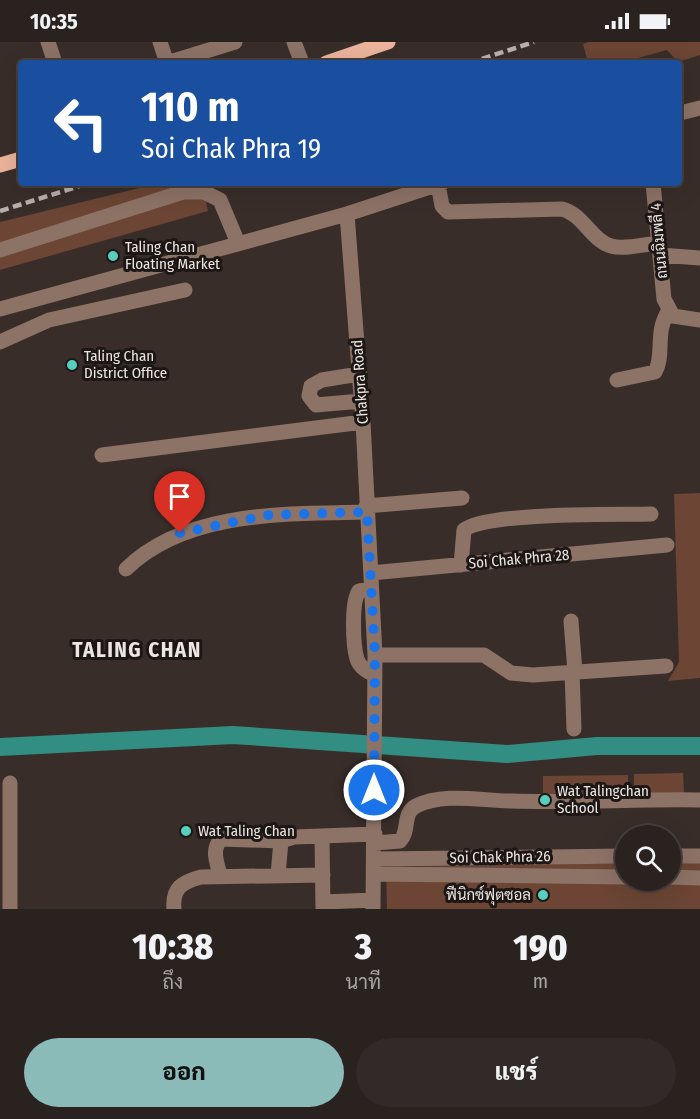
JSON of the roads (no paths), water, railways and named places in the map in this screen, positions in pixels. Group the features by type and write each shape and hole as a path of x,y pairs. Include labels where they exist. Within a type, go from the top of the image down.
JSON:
{"main road":[{"path":"335,60 388,42"},
{"path":"0,165 18,160"}],"street":[{"path":"48,42 54,60"},
{"path":"160,42 166,60"},
{"path":"177,60 235,42"},
{"path":"294,42 301,60"},
{"path":"682,112 700,108"},
{"path":"0,309 347,214 434,186"},
{"path":"440,186 442,206 448,212 562,209 572,211 605,243 614,247 659,249 700,258"},
{"name":"ถนนฉิมพลี 4","path":"653,186 666,305"},
{"path":"0,250 183,192 204,192 220,200 238,243"},
{"name":"Chakpra Road","path":"347,214 362,401 375,655 373,905"},
{"path":"0,342 49,320 185,290"},
{"path":"666,305 673,316 700,320"},
{"path":"617,380 655,372 658,365 660,328 666,305"},
{"path":"359,374 322,380 311,386 309,396 316,405 362,401"},
{"path":"102,455 363,422"},
{"path":"126,569 143,553 162,542 198,529 269,515 366,509 462,498"},
{"path":"461,565 464,530 472,524 507,520 651,514"},
{"name":"Soi Chak Phra 28","path":"371,581 461,565 667,545"},
{"path":"371,581 358,591 353,601 357,659 366,672 375,675"},
{"path":"571,621 574,729"},
{"path":"375,655 484,655 506,671 517,674 666,666"},
{"path":"10,783 10,909"},
{"path":"220,875 215,854 217,844 221,839 280,841 294,837 322,836 400,841 403,838 407,814 415,806 449,799 700,800"},
{"path":"322,836 323,905 373,905"},
{"path":"278,874 280,841"},
{"name":"Soi Chak Phra 26","path":"375,867 615,856"},
{"path":"681,856 700,856"},
{"path":"375,867 615,877"},
{"path":"174,909 174,894 184,882 220,875 323,874"},
{"path":"681,877 700,878"}],"waterway":[{"path":"0,747 233,735 507,754 597,746 700,746"}],"railway":[{"path":"478,60 534,42"},
{"path":"0,211 79,186"}],"place":[{"name":"Taling Chan Floating Market","path":"113,256"},
{"name":"Taling Chan District Office","path":"72,365"},
{"name":"Wat Talingchan School","path":"545,800"},
{"name":"Wat Taling Chan","path":"186,831"},
{"name":"ฟีนิกซ์ฟุตซอล","path":"543,895"}],"district":[{"name":"TALING CHAN","path":"137,650"}]}
